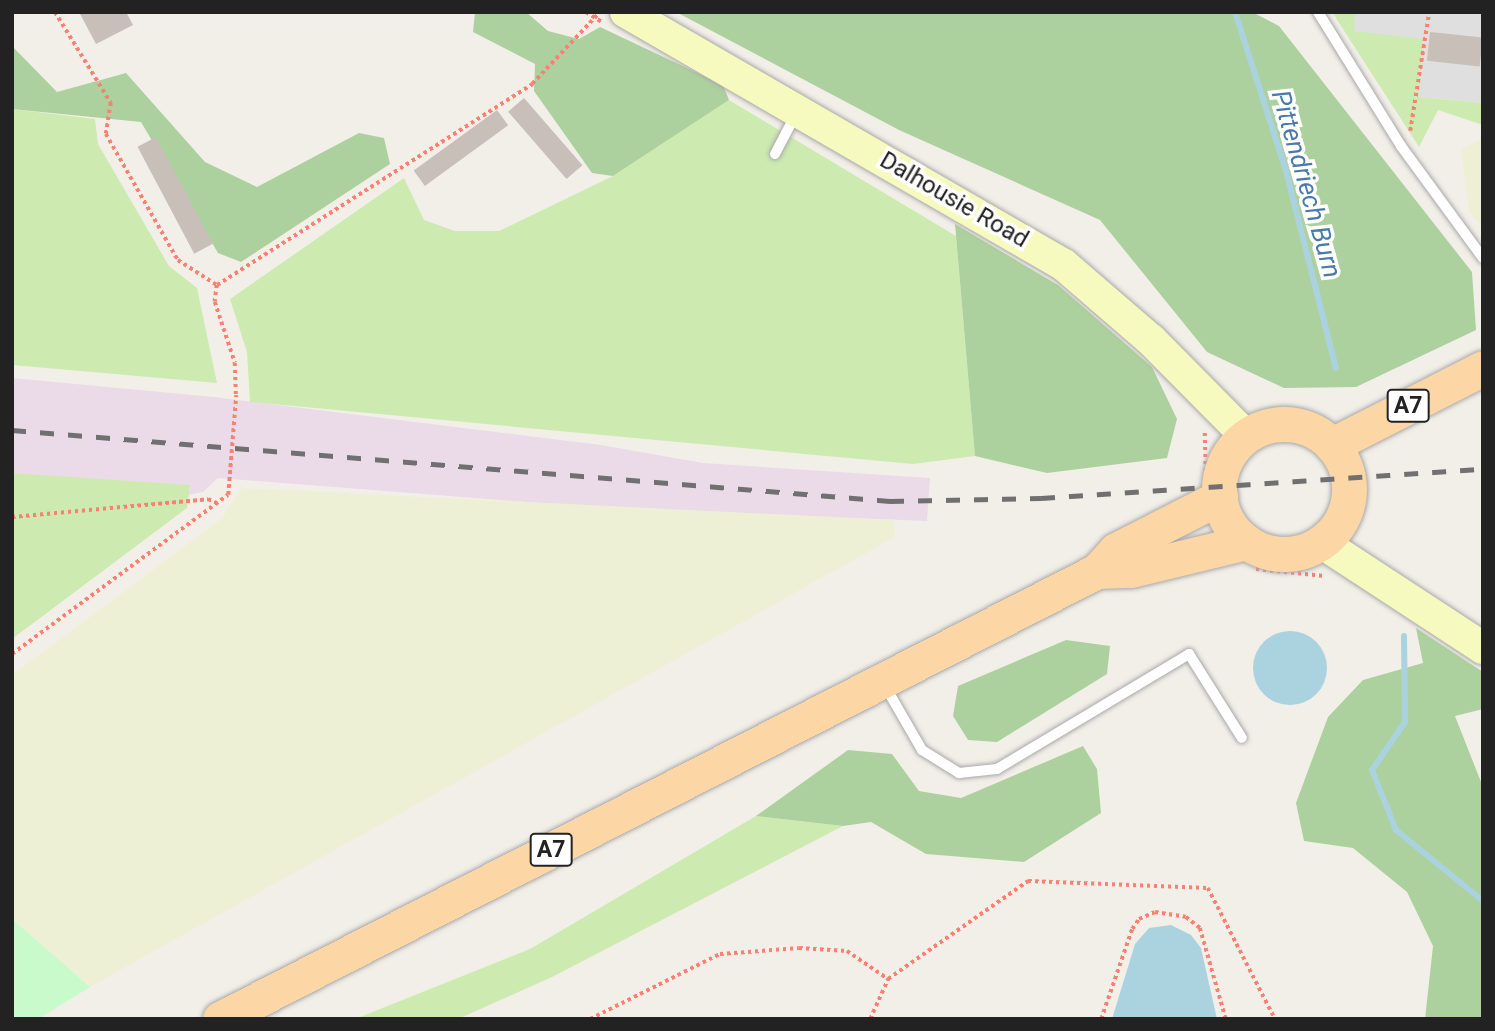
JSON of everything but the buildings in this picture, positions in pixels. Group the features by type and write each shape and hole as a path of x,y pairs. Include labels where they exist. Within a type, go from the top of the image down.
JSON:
{"main road":[{"name":"Dalhousie Road","path":"611,15 798,110 1064,265 1152,340 1245,436"},
{"name":"A7","path":"1332,445 1483,368"},
{"path":"1294,424 1311,429 1332,445 1346,470 1349,499 1335,529 1321,542 1297,553 1249,555 1211,491 1223,466 1245,436 1268,425 1294,424"},
{"name":"A7","path":"220,1019 1097,572 1116,550 1211,491"},
{"path":"1321,542 1483,648"},
{"name":"A7","path":"1097,572 1249,555"}],"lane":[{"path":"1318,12 1401,146 1483,258"},
{"path":"775,154 798,110"},
{"path":"882,680 922,750 959,773 997,769 1189,654 1242,738"}],"path":[{"path":"55,12 111,103 106,134 178,261 216,285"},
{"path":"586,12 611,15"},
{"path":"1401,146 1412,127 1429,12"},
{"path":"216,285 532,84 611,15"},
{"path":"12,654 228,495 236,395 235,363 215,302 216,285"},
{"path":"1203,428 1211,491"},
{"path":"12,517 208,499 217,503"},
{"path":"1249,555 1335,578"},
{"path":"870,1019 888,979 1028,881 1208,888 1275,1019"},
{"path":"1101,1019 1132,929 1139,919 1155,912 1186,917 1200,928 1226,1019"},
{"path":"590,1019 720,954 799,948 847,951 888,979"}],"shaded area":[{"path":"1355,12 1483,12 1483,103 1418,97 1353,31"},
{"path":"12,378 214,397 601,445 703,463 930,478 927,521 590,507 218,478 203,492 183,496 12,510"}],"green space":[{"path":"475,12 526,12 548,31 579,39 600,27 723,85 729,100 613,176 592,173 534,91 535,64 473,32"},
{"path":"676,12 1252,12 1279,26 1472,272 1476,330 1356,387 1284,388 1207,352 1100,220 899,130"},
{"path":"1332,12 1355,12 1354,31 1423,39 1418,97 1483,103 1483,125 1438,110 1419,147"},
{"path":"12,46 57,92 126,73 205,162 257,187 359,133 384,138 390,164 241,262 218,253 141,122 12,109"},
{"path":"729,100 956,236 975,456 913,464 250,402 247,352 230,299 404,178 424,220 455,231 499,231 613,176"},
{"path":"12,109 95,119 98,144 169,266 197,288 217,383 12,365"},
{"path":"1483,138 1483,227 1469,212 1461,149"},
{"path":"955,224 1058,285 1152,367 1177,419 1167,458 1047,473 975,456"},
{"path":"12,473 190,485 187,508 12,639"},
{"path":"242,488 893,520 895,537 90,987 12,919 12,675 222,518"},
{"path":"1416,628 1483,672 1483,709 1455,716 1483,787 1483,1019 1425,1019 1433,946 1407,892 1353,848 1304,841 1296,803 1328,717 1363,680 1423,663"},
{"path":"1066,640 1110,646 1107,674 997,742 968,740 953,716 958,686"},
{"path":"1083,746 1097,769 1101,813 1024,862 926,854 871,822 843,826 756,816 848,750 892,754 919,791 961,798"},
{"path":"756,816 843,826 552,977 458,1019 355,1019 530,949"},
{"path":"12,919 90,987 38,1019 12,1019"}],"water":[{"path":"1283,631 1297,631 1311,637 1321,647 1327,668 1321,689 1311,699 1297,705 1283,705 1269,699 1259,689 1253,675 1253,661 1259,647 1269,637"},
{"path":"1171,925 1191,935 1201,948 1217,1019 1112,1019 1135,944 1149,928"}],"waterway":[{"name":"Pittendriech Burn","path":"1235,12 1286,171 1336,368"},
{"name":"Pittendriech Burn","path":"1404,636 1405,722 1372,770 1396,830 1483,901"}],"railway":[{"path":"12,430 890,501 1041,498 1483,469"}]}
